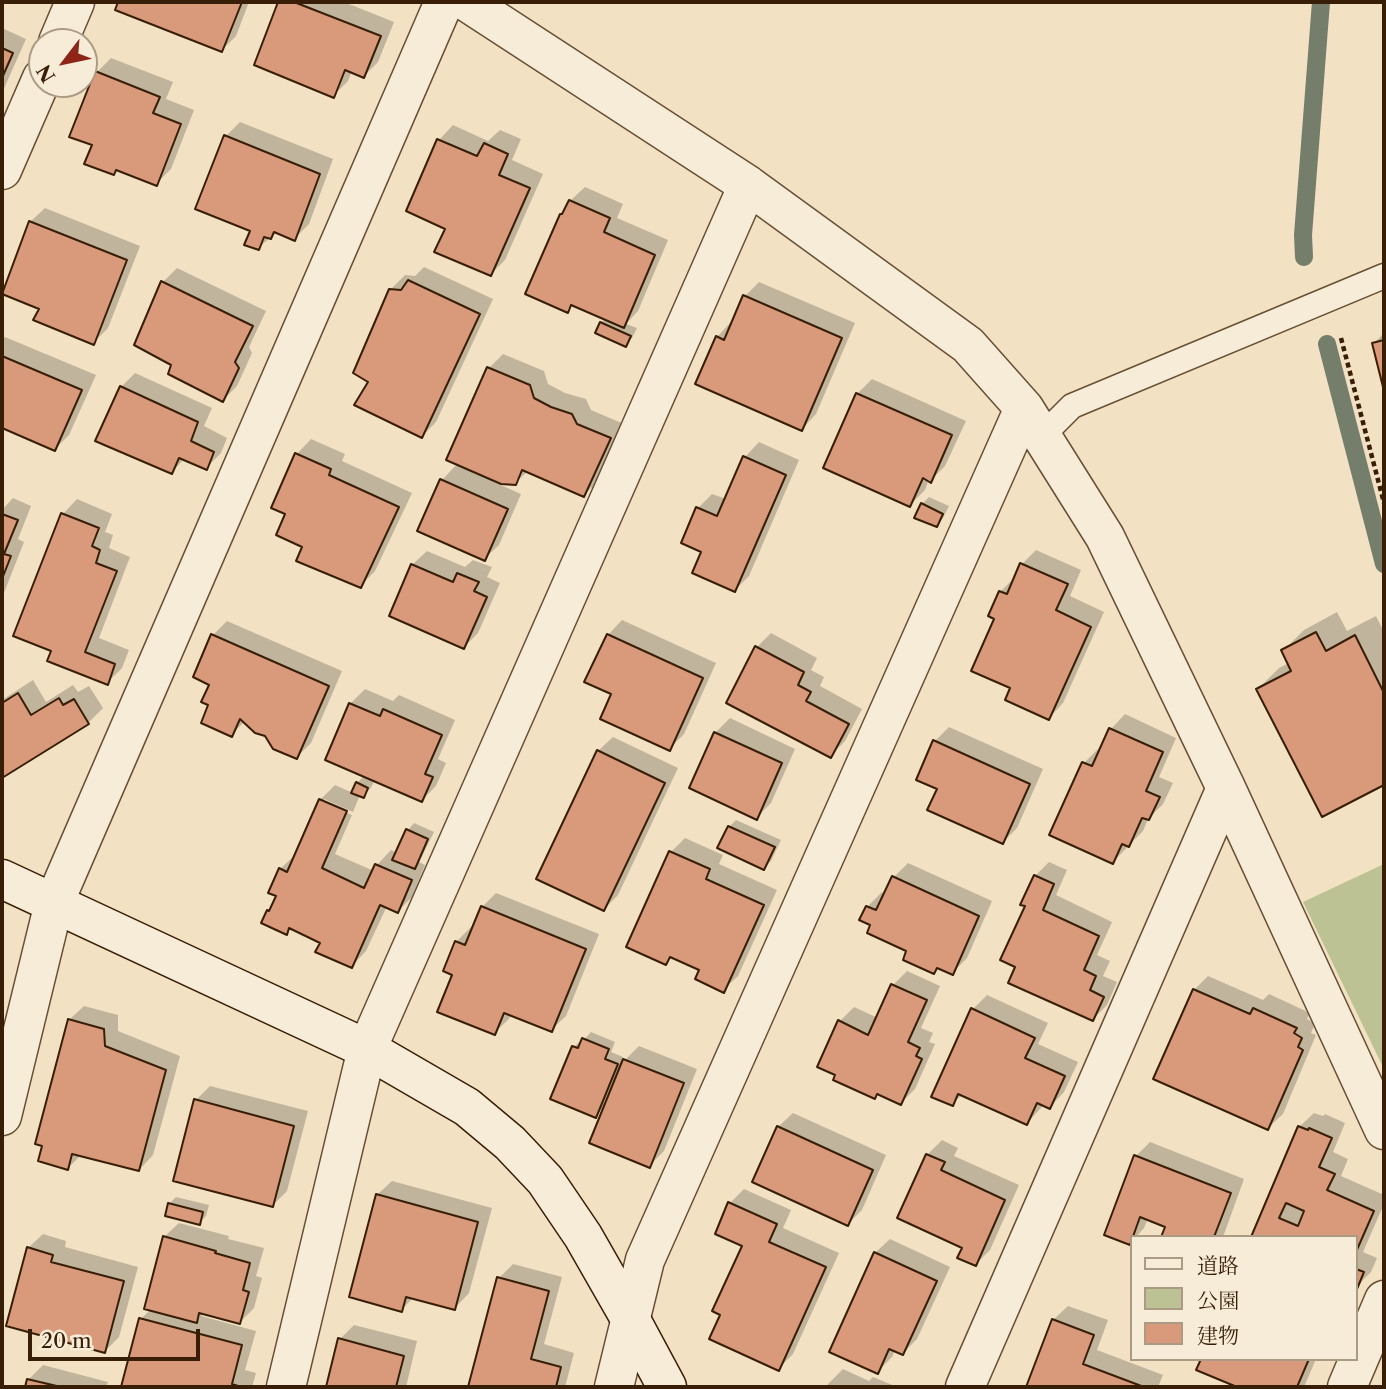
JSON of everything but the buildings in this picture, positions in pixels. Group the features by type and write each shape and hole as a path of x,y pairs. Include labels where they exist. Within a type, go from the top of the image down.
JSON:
{"street":[{"path":"64,28 75,2"},
{"path":"2,1116 54,903 444,2"},
{"path":"467,2 748,185 968,345 1033,422 1105,537 1226,788 1384,1130"},
{"path":"2,170 33,98"},
{"path":"286,1387 367,1049 748,185"},
{"path":"614,1387 645,1260 1033,422"},
{"path":"965,1387 1226,788"},
{"path":"2,879 367,1049 467,1107 510,1143 545,1180 583,1236 667,1387"},
{"path":"1347,1387 1384,1300"}],"lane":[{"path":"1033,422 1384,276"}],"path":[{"path":"1340,335 1384,503"}],"green space":[{"path":"1384,864 1384,1069 1303,902"}],"waterway":[{"path":"1304,257 1303,235 1321,2"},
{"path":"1327,344 1384,564"}]}
